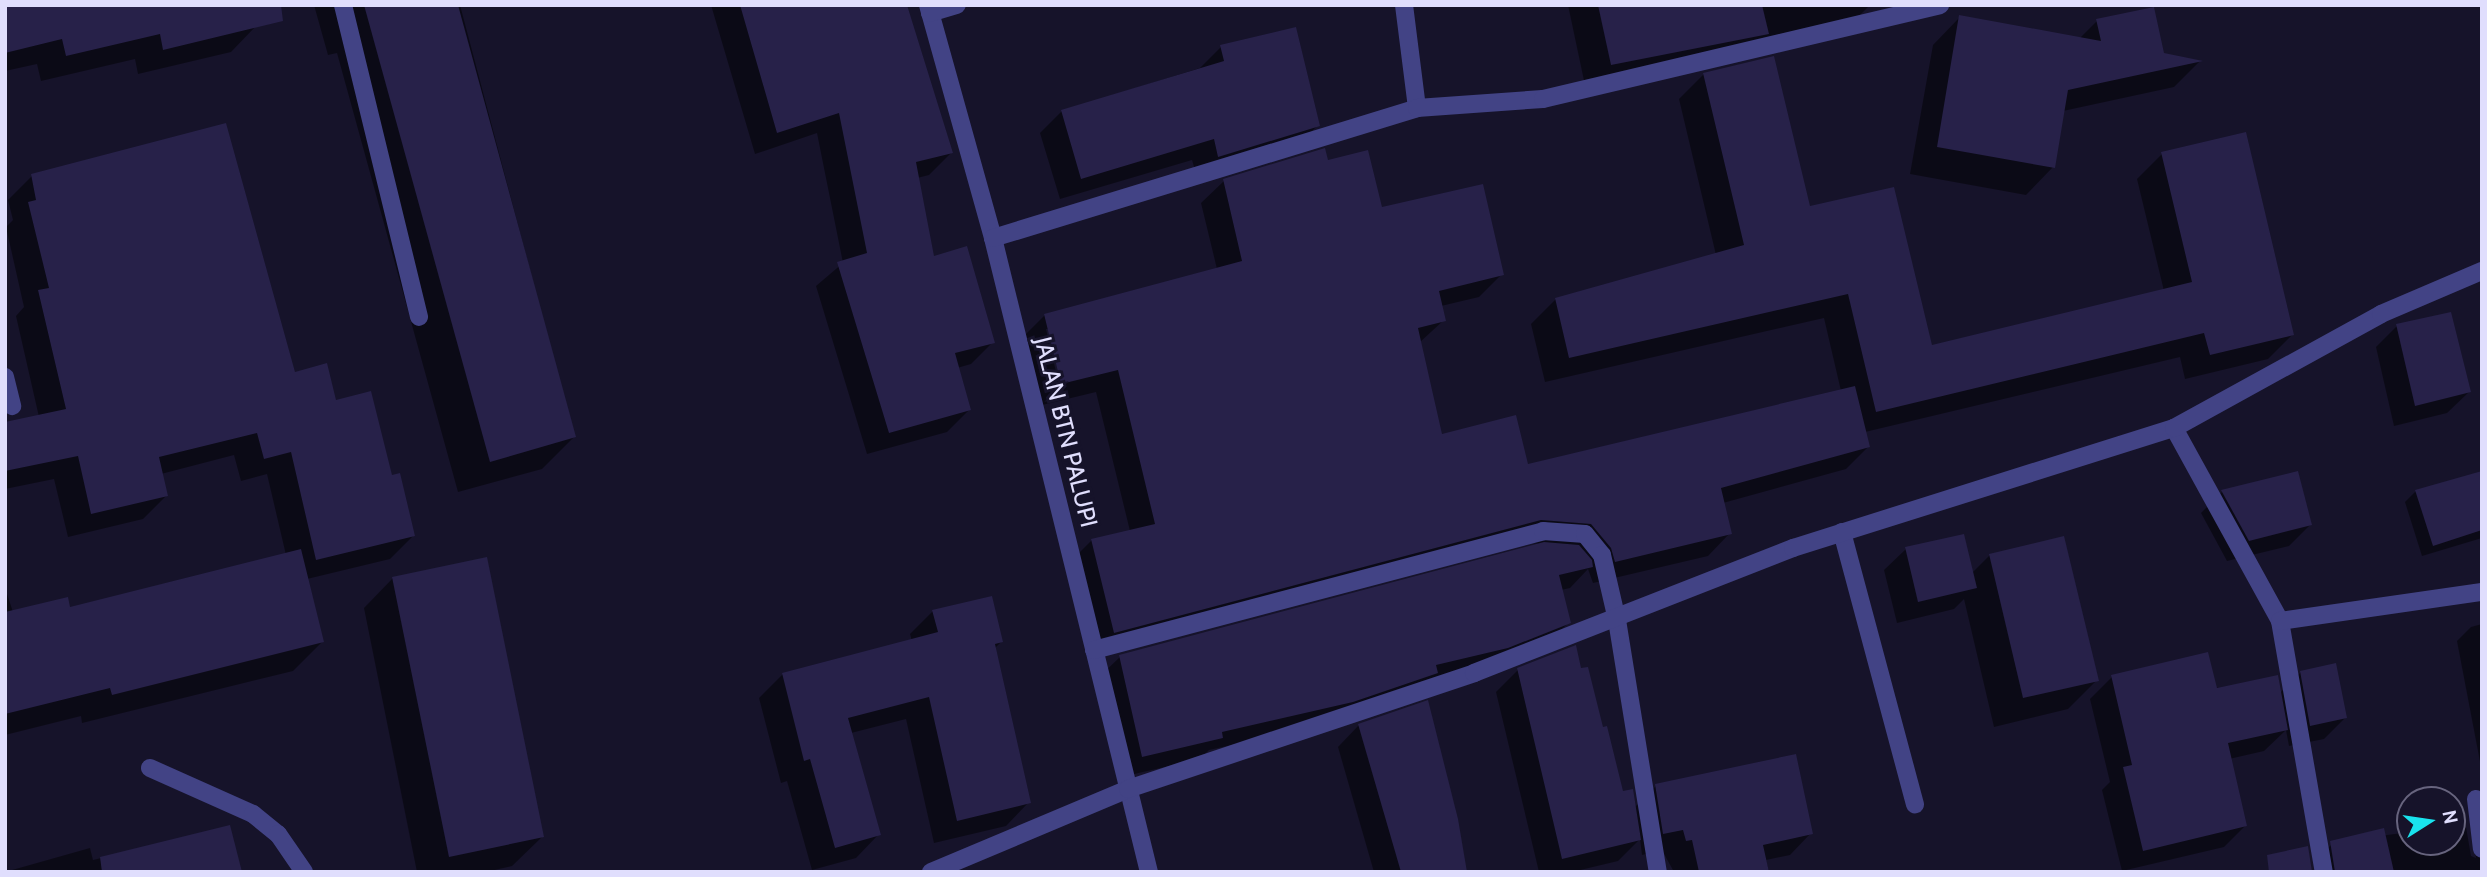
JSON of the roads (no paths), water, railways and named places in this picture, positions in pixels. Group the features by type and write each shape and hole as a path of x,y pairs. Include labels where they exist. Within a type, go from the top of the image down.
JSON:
{"street":[{"path":"343,5 418,317"},
{"path":"929,9 957,5"},
{"path":"1404,5 1417,108"},
{"path":"993,238 1417,108 1544,99 1940,5"},
{"name":"JALAN BTN PALUPI","path":"929,9 993,238 1149,872"},
{"path":"932,872 1128,789 1474,673 1842,532 2174,428 2381,314 2482,271"},
{"path":"5,377 12,406"},
{"path":"2174,428 2280,621 2324,872"},
{"path":"1094,650 1554,530 1584,534 1602,555 1618,620 1658,872"},
{"path":"1842,532 1915,804"},
{"path":"2280,621 2482,592"},
{"path":"150,768 253,814 278,834 304,872"},
{"path":"2476,799 2482,849"}]}
